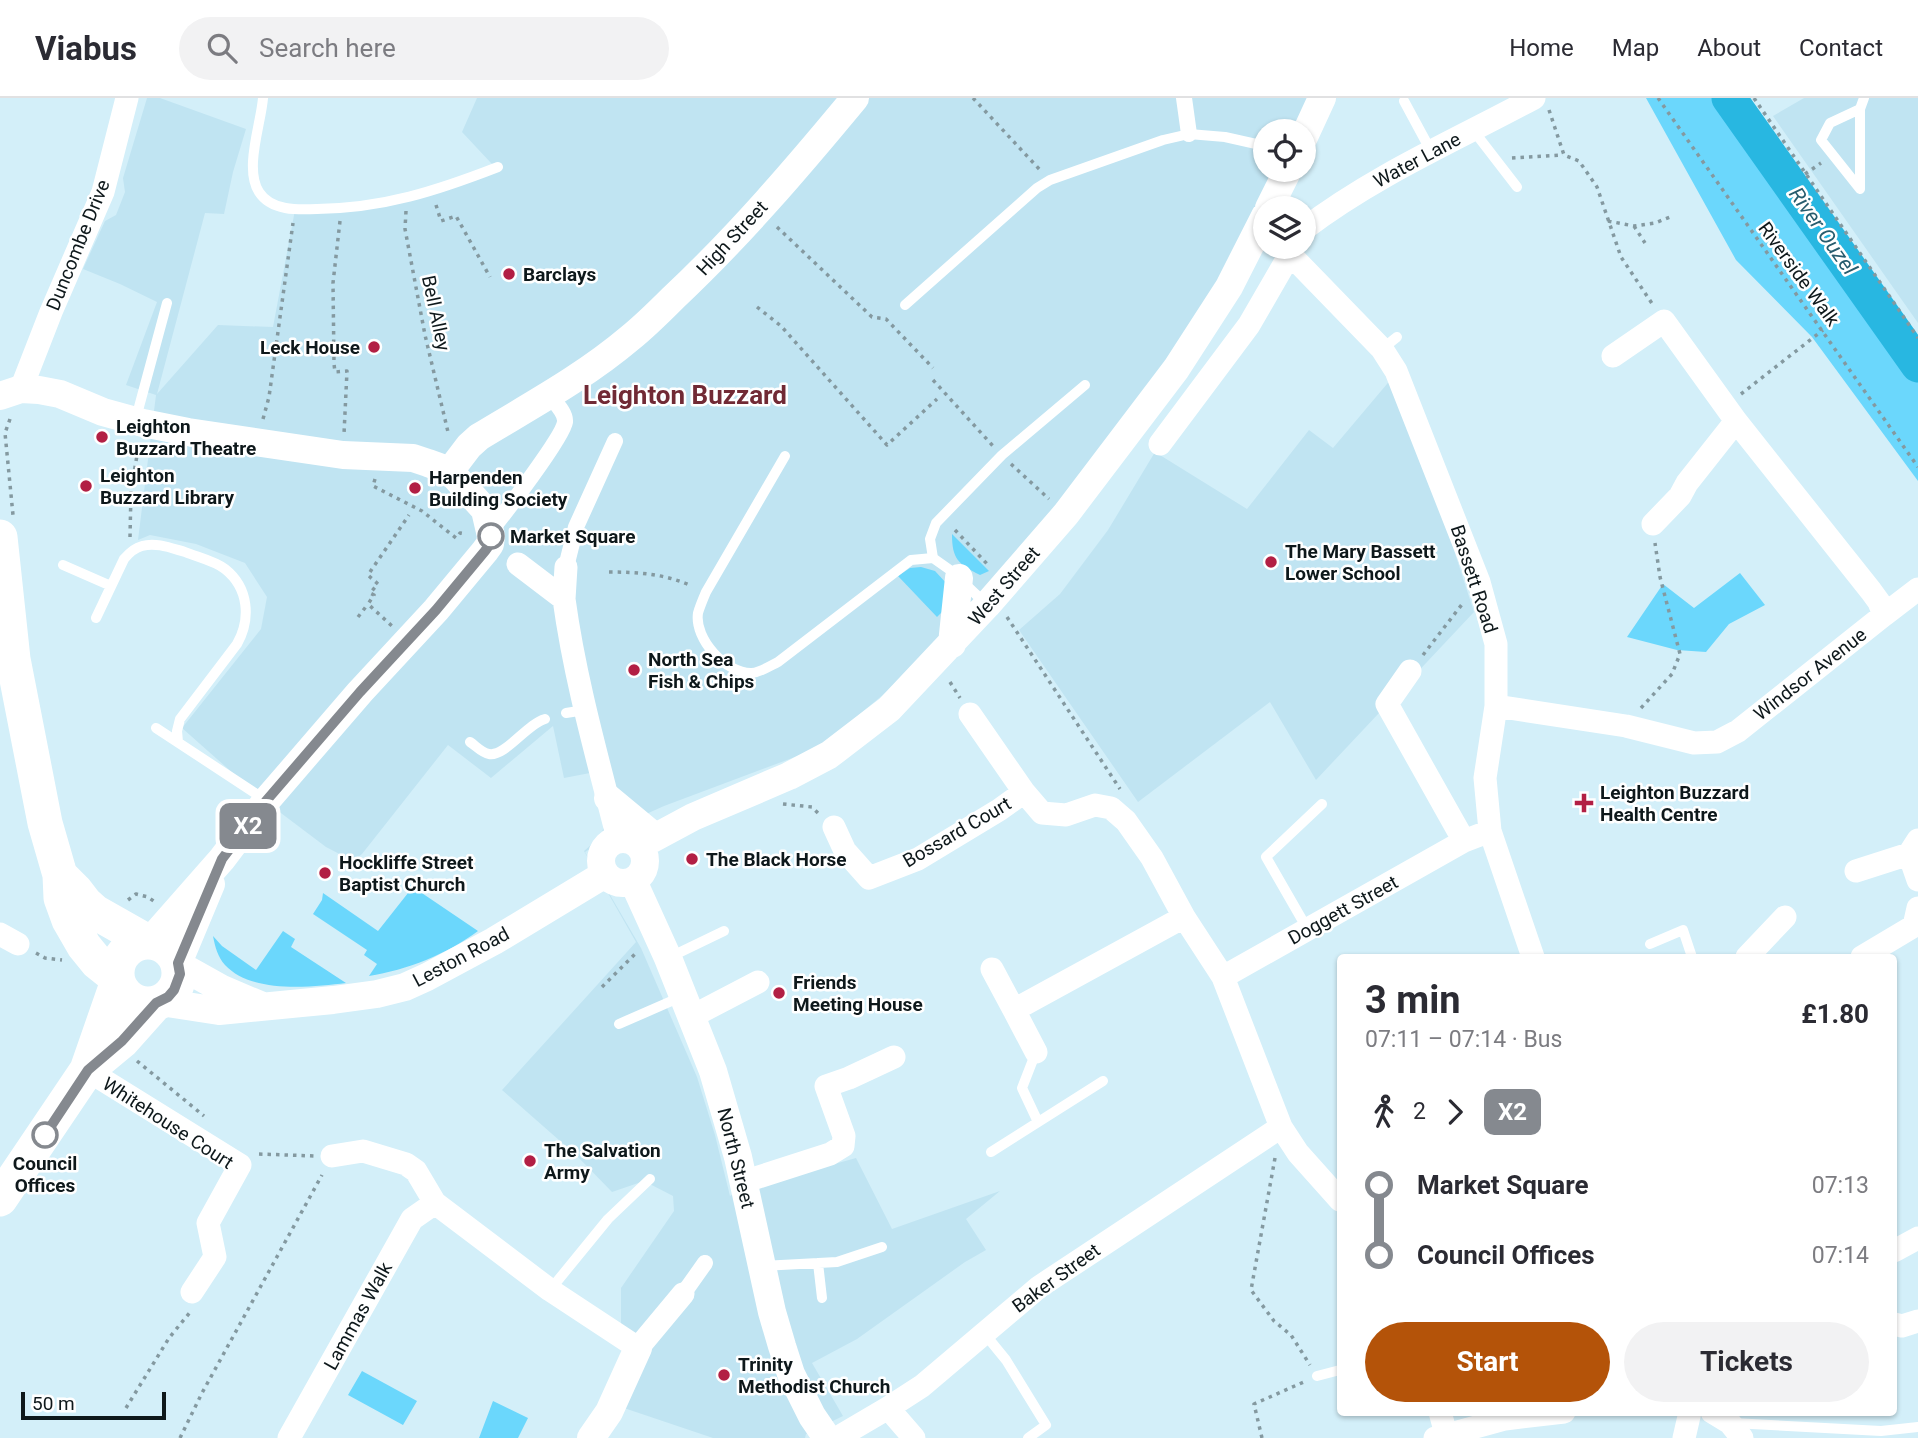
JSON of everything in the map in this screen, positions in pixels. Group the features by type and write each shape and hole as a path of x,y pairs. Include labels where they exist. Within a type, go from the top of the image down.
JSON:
{"main road":[{"path":"0,537 13,659 45,823 60,875 61,898 84,946 97,962 118,979 128,997 146,1004 158,1002"},
{"path":"60,875 95,912 149,942"},
{"path":"0,1199 88,1070 122,1041 158,1002 174,990 180,974 178,964 174,954 159,943 137,944 121,957 118,979 88,1070"}],"street":[{"name":"Duncombe Drive","path":"11,393 51,312 103,192 127,98"},
{"name":"High Street","path":"549,395 630,339 714,259 789,177 855,98"},
{"path":"1184,98 1189,134"},
{"path":"1312,119 1322,98"},
{"name":"Water Lane","path":"1316,220 1379,179 1531,102"},
{"name":"West Street","path":"637,841 789,776 829,755 889,709 952,644 997,610 1176,369 1253,243"},
{"path":"1160,443 1249,325 1282,259"},
{"name":"Bassett Road","path":"1297,259 1390,343 1396,371 1479,582 1496,644 1496,706 1485,778 1490,831 1532,954"},
{"path":"1613,356 1672,315"},
{"name":"Windsor Avenue","path":"1496,706 1626,726 1694,743 1717,742 1738,731 1884,615 1871,591 1731,413 1672,315"},
{"path":"11,393 39,390 60,394 103,412 139,422 343,455 412,458 450,471 485,510 500,547 564,599"},
{"path":"149,942 222,859 266,801 360,692 436,610 500,547 540,463 565,424 564,414 549,395 479,437 450,471"},
{"path":"1653,524 1680,496 1731,413"},
{"path":"615,441 576,527 566,567 564,599 575,712 608,798 637,841 643,852 645,865 639,877 621,884 614,882 605,874 600,860 602,853 606,847 637,841"},
{"path":"952,644 959,578"},
{"path":"1884,615 1918,589"},
{"path":"1410,671 1387,704 1464,841"},
{"name":"Bossard Court","path":"970,714 1024,792 1042,813 1066,815 1094,805 1111,808 1120,815"},
{"name":"Bossard Court","path":"834,827 845,851 869,878 918,859 1024,792"},
{"path":"1120,815 1152,858 1184,917 1223,977 1281,1127 1298,1153 1337,1197"},
{"name":"Doggett Street","path":"1223,977 1464,841 1490,831"},
{"path":"1856,871 1914,847 1918,880"},
{"path":"178,964 222,859"},
{"name":"Leston Road","path":"158,1002 219,1011 377,994 405,987 494,941 605,874"},
{"name":"North Street","path":"633,881 668,958 713,1071 772,1312 791,1374 817,1431"},
{"path":"1749,954 1785,916"},
{"path":"1014,1010 1184,917"},
{"path":"1867,954 1917,922"},
{"name":"Leston Road","path":"178,964 222,989 262,1006"},
{"path":"992,970 1036,1052"},
{"path":"687,1006 758,982"},
{"path":"744,1199 843,1146 844,1136 826,1086 894,1057"},
{"name":"Whitehouse Court","path":"88,1070 240,1165 208,1223 215,1257 192,1292"},
{"name":"Baker Street","path":"837,1438 922,1386 1039,1287 1281,1127"},
{"path":"332,1156 363,1151 406,1164 416,1171 435,1203 550,1290 638,1348"},
{"name":"Lammas Walk","path":"289,1438 412,1219 435,1203"},
{"path":"1897,1249 1918,1238"},
{"path":"592,1438 609,1412 638,1348 705,1263"},
{"path":"1897,1325 1902,1326 1918,1321"},
{"path":"888,1409 914,1438"},
{"path":"1440,1428 1530,1416"},
{"path":"1684,1438 1689,1416"}],"lane":[{"path":"263,98 252,172 259,192 271,204 295,210 370,206 432,191 498,167"},
{"path":"1404,101 1432,152"},
{"path":"1862,103 1860,149 1860,189 1821,140 1830,123 1862,103"},
{"path":"1473,130 1517,187"},
{"path":"905,305 1037,188 1050,180 1163,140 1189,134 1225,137 1253,143"},
{"path":"139,422 167,303"},
{"path":"933,558 930,539 936,523 1002,455 1085,385"},
{"path":"785,456 705,592 698,615 708,644 722,663 737,671 755,673 778,662 911,559 933,558 997,610"},
{"path":"96,618 124,559 144,545 157,545 194,556 224,568 234,578 243,593 247,612 243,634 180,719 178,742"},
{"path":"63,565 111,586"},
{"path":"470,742 485,753 493,755 537,721 545,719"},
{"path":"156,728 266,801"},
{"path":"1308,930 1266,857 1322,804"},
{"path":"1650,944 1683,930 1691,954"},
{"path":"668,958 724,931"},
{"path":"620,1024 687,1006"},
{"path":"1036,1052 1022,1088 1038,1122"},
{"path":"991,1152 1102,1082"},
{"path":"550,1290 608,1219 650,1179"},
{"path":"762,1266 836,1262 882,1247"},
{"path":"818,1263 821,1298"},
{"path":"984,1332 1006,1360 1046,1425 1028,1438"},
{"path":"1317,1376 1337,1371"},
{"path":"1728,1424 1881,1431 1918,1427"}],"path":[{"path":"973,98 1050,180"},
{"name":"Riverside Walk","path":"1658,98 1918,467"},
{"path":"1754,98 1918,338"},
{"path":"1531,102 1563,155"},
{"path":"1496,159 1563,155 1579,161 1597,187 1621,257 1672,315"},
{"path":"432,191 441,221 456,216 490,277"},
{"name":"Bell Alley","path":"407,198 405,229 425,335 448,432"},
{"path":"341,209 333,283 335,372 347,371 343,455"},
{"path":"258,442 269,397 295,210"},
{"path":"1608,220 1634,226 1655,223 1670,217"},
{"path":"1634,226 1645,243"},
{"path":"777,227 872,317 886,319 933,368"},
{"path":"757,307 781,326 887,445 937,399"},
{"path":"1731,413 1823,330"},
{"path":"130,553 131,491 139,422"},
{"path":"383,457 373,486 421,513 456,538 460,534 500,547"},
{"path":"358,617 374,596 370,593 378,583 370,574 409,515"},
{"path":"1626,726 1672,674 1680,654 1660,577 1653,524"},
{"path":"955,530 991,568"},
{"path":"609,572 648,573 674,578 705,592"},
{"path":"1410,671 1479,582"},
{"path":"368,604 408,640"},
{"path":"997,610 1121,791 1120,815"},
{"path":"781,804 812,807 834,827"},
{"path":"127,901 136,894 149,897 157,904"},
{"path":"9,939 45,958 64,960 70,957"},
{"path":"602,987 638,951"},
{"path":"133,1057 208,1119"},
{"path":"1262,1438 1254,1404 1317,1376 1291,1335 1274,1321 1251,1290 1281,1127"},
{"path":"180,1438 332,1156 259,1155 250,1150"},
{"path":"126,1408 169,1338 193,1308 192,1292"}],"shaded area":[{"path":"147,98 160,98 246,129 224,214 205,213 157,394 218,325 273,327 295,210 370,206 497,167 462,132 477,98 1312,98 1302,119 1253,119 1253,182 1272,182 1264,196 1253,196 1253,217 1173,366 1044,524 890,689 819,748 664,806 644,815 585,852 641,948 697,1077 730,1196 746,1185 856,1158 892,1229 1000,1191 966,1219 986,1250 857,1339 812,1363 843,1416 806,1434 805,1438 713,1438 621,1407 621,1288 674,1211 673,1196 644,1181 612,1192 576,1155 502,1090 636,942 584,851 600,837 604,827 590,773 564,778 553,726 491,778 448,745 362,854 353,861 326,847 261,798 182,728 261,629 267,597 245,563 196,544 150,535 138,540 156,395 126,385 157,302 83,269 105,221 116,215 125,192 123,178"},
{"path":"1646,98 1725,98 1918,369 1918,481 1812,337 1736,260"},
{"path":"1804,98 1918,98 1918,323 1773,116"},
{"name":"The Mary Bassett Lower School","path":"1392,378 1426,464 1474,612 1316,780 1270,702 1138,802 1019,630 1060,594 1108,530 1155,452 1247,509 1309,430 1333,448"},
{"path":"952,534 989,571 980,575 961,564 953,549"},
{"path":"921,567 935,571 948,585 945,609 937,617 898,576 910,568"},
{"path":"1740,573 1765,605 1729,624 1706,652 1677,650 1627,637 1663,584 1694,608"},
{"path":"410,885 478,931 426,960 369,976 377,964 364,955 367,950 313,914 322,900 323,893 378,931 408,893"},
{"path":"283,931 295,939 291,947 346,983 299,987 250,981 220,959 213,936 222,946 256,970"},
{"path":"362,1371 417,1401 403,1425 348,1395"},
{"path":"493,1401 528,1418 518,1438 479,1438"}],"waterway":[{"name":"River Ouzel","path":"1729,98 1918,365"}],"bus line":[{"name":"X2","path":"45,1135 88,1070 122,1041 156,1003 168,997 174,990 180,974 178,963 222,859 266,801 360,692 436,610 485,551 491,536"}],"place":[{"name":"Barclays","path":"509,274"},
{"name":"Leck House","path":"374,347"},
{"name":"Leighton Buzzard Theatre","path":"102,437"},
{"name":"Leighton Buzzard Library","path":"86,486"},
{"name":"Harpenden Building Society","path":"415,488"},
{"name":"Market Square","path":"491,536"},
{"name":"The Mary Bassett Lower School","path":"1271,562"},
{"name":"North Sea Fish & Chips","path":"634,670"},
{"name":"Leighton Buzzard Health Centre","path":"1584,803"},
{"name":"The Black Horse","path":"692,859"},
{"name":"Hockliffe Street Baptist Church","path":"325,873"},
{"name":"Friends Meeting House","path":"779,993"},
{"name":"Council Offices","path":"45,1135"},
{"name":"The Salvation Army","path":"530,1161"},
{"name":"Trinity Methodist Church","path":"724,1375"}],"district":[{"name":"Leighton Buzzard","path":"685,395"}]}
